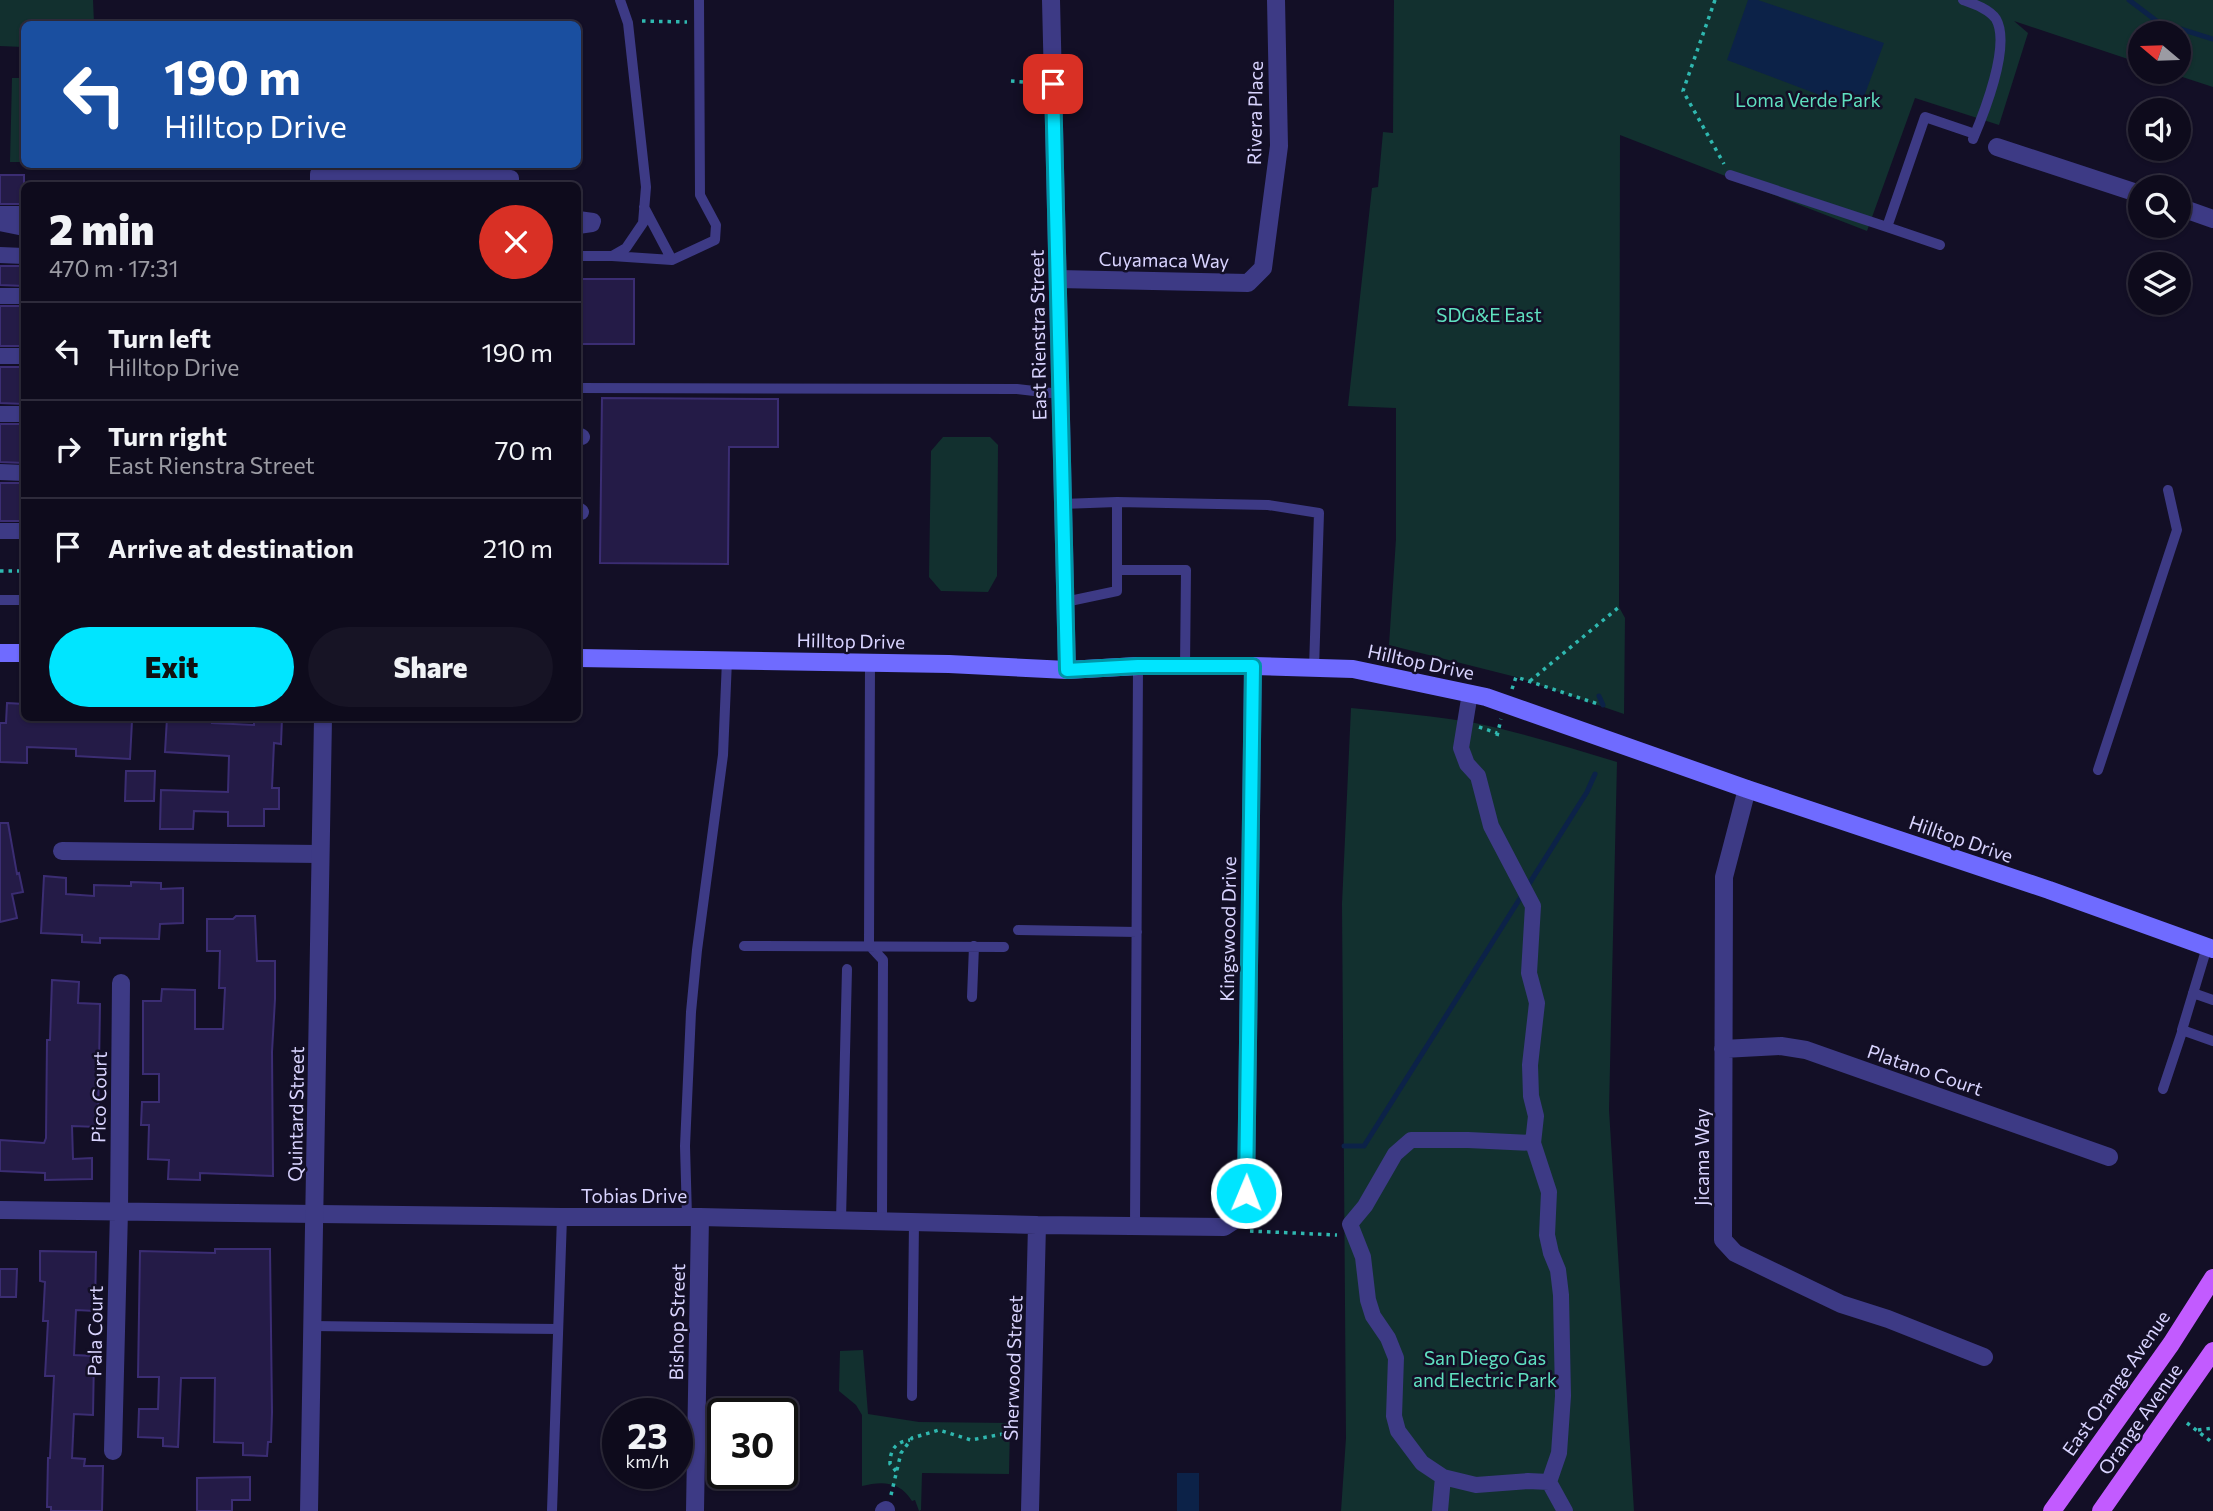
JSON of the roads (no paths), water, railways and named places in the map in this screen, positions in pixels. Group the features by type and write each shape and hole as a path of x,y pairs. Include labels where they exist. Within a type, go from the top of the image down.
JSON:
{"main road":[{"path":"0,653 21,653"},
{"name":"Hilltop Drive","path":"581,658 949,664 1067,670 1138,666 1353,669 1470,693 1533,712 2210,948"},
{"name":"East Orange Avenue","path":"2052,1511 2171,1344 2213,1278"},
{"name":"Orange Avenue","path":"2101,1511 2213,1351"}],"street":[{"name":"East Rienstra Street","path":"1051,0 1067,670"},
{"name":"Rivera Place","path":"1264,268 1279,146 1276,0"},
{"path":"1997,147 2128,190"},
{"path":"318,182 318,174 511,178 511,182"},
{"path":"2191,211 2213,219"},
{"path":"0,214 21,214"},
{"path":"581,219 593,221 592,224 581,226"},
{"path":"0,223 21,227"},
{"path":"0,255 21,256"},
{"name":"Cuyamaca Way","path":"1058,279 1248,282 1264,268"},
{"path":"0,296 21,296"},
{"path":"0,356 21,356"},
{"path":"0,414 21,414"},
{"path":"0,472 21,473"},
{"path":"0,531 21,531"},
{"name":"Kingswood Drive","path":"1246,1193 1253,666"},
{"path":"1470,693 1461,748 1467,764 1478,776 1491,827 1533,906 1529,973 1536,1003 1531,1065 1531,1096 1536,1116 1533,1143 1549,1192 1547,1235 1558,1270 1561,1295 1563,1396 1559,1453 1549,1482 1564,1511"},
{"name":"Quintard Street","path":"309,1511 323,721"},
{"name":"Jicama Way","path":"1748,789 1724,877 1723,1240 1735,1253 1841,1304 1888,1319 1984,1357"},
{"path":"62,851 319,854"},
{"name":"Pico Court","path":"119,1212 121,983"},
{"name":"Platano Court","path":"1723,1049 1781,1046 1805,1050 2109,1157"},
{"path":"1533,1143 1411,1140 1395,1154 1365,1206 1350,1224 1363,1257 1368,1300 1396,1358 1394,1416 1398,1431 1422,1463 1443,1476 1476,1485 1549,1482"},
{"name":"Tobias Drive","path":"0,1210 694,1217 1224,1227 1241,1216 1246,1193"},
{"name":"Pala Court","path":"113,1451 119,1212"},
{"name":"Bishop Street","path":"694,1217 695,1511"},
{"name":"Sherwood Street","path":"1030,1511 1037,1225"},
{"path":"1440,1511 1443,1476"}],"lane":[{"path":"611,256 626,248 643,223 646,187 628,23 620,0"},
{"path":"581,256 671,260 715,240 716,225 700,195 699,0"},
{"path":"1887,227 1925,117 1974,137 1988,99 2001,46 1996,19 1981,7 1964,0"},
{"path":"1730,175 1940,244"},
{"path":"644,207 671,260"},
{"path":"581,388 1017,389 1060,394"},
{"path":"2098,769 2177,530 2168,490"},
{"path":"1065,602 1117,591 1118,502"},
{"path":"1062,504 1118,502 1268,505 1319,513 1314,668"},
{"path":"1117,569 1186,570 1185,666"},
{"path":"0,600 21,600"},
{"path":"694,1217 685,1146 691,1012 723,755 727,660"},
{"path":"870,663 869,945 883,960 882,1221"},
{"path":"1135,1226 1138,666"},
{"path":"1018,930 1137,932"},
{"path":"744,946 1004,947"},
{"path":"972,997 974,946"},
{"path":"2163,1089 2210,948"},
{"path":"841,1220 847,969"},
{"path":"2193,993 2213,1000"},
{"path":"2183,1029 2213,1041"},
{"path":"552,1511 562,1217"},
{"path":"912,1396 914,1222"},
{"path":"312,1326 558,1329"}],"water":[{"path":"1748,0 1758,0 1884,43 1859,110 1727,60"},
{"path":"1177,1473 1199,1473 1199,1511 1177,1511"}],"waterway":[{"path":"2129,0 2158,22 2213,39"},
{"path":"1599,696 1603,705"},
{"path":"1344,1146 1364,1146 1587,792 1595,774"}],"park label":[{"name":"Loma Verde Park","path":"1808,100"},
{"name":"SDG&E East","path":"1489,315"},
{"name":"San Diego Gas and Electric Park","path":"1485,1369"}]}
